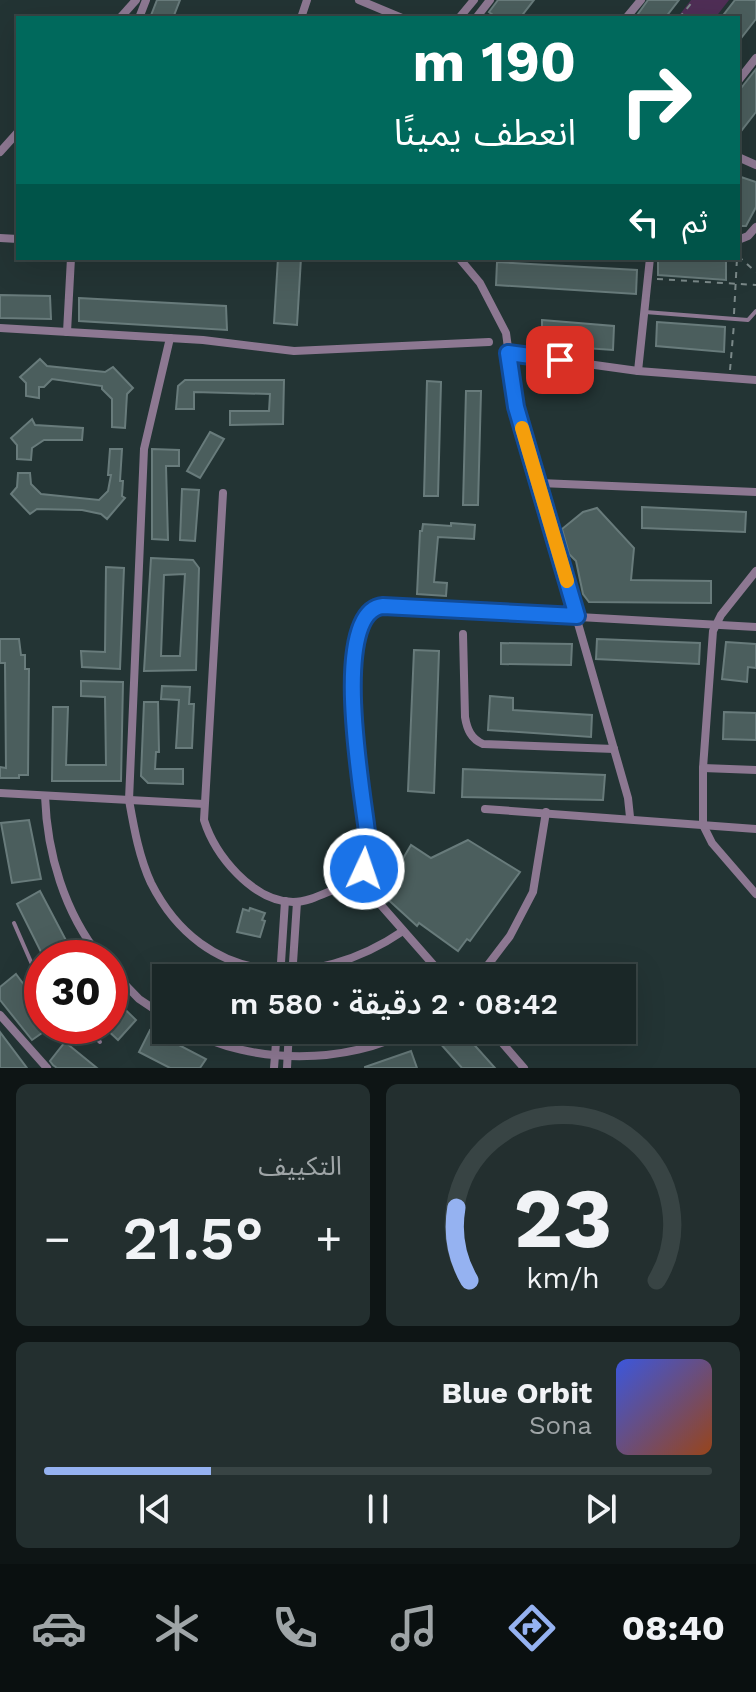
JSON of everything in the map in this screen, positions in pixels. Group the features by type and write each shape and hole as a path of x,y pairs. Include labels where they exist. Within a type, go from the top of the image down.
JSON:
{"street":[{"path":"122,16 136,0"},
{"path":"359,0 397,16"},
{"path":"461,16 474,0"},
{"path":"478,16 490,0"},
{"path":"628,16 641,0"},
{"path":"740,78 756,58"},
{"path":"0,152 16,134"},
{"path":"740,239 756,227"},
{"path":"67,332 71,260"},
{"path":"461,260 493,305 506,333 516,407 628,798 630,817"},
{"path":"638,371 650,260"},
{"path":"0,328 170,338 294,351 489,342"},
{"path":"170,338 144,449 129,800 150,881 176,920 214,950 241,964"},
{"path":"508,353 638,371 756,380"},
{"path":"540,483 756,492"},
{"path":"223,493 204,820 209,835 226,862 266,894 285,901 297,902 358,879 364,869 367,835 355,751 352,674 362,621 372,609 383,606 756,627"},
{"path":"756,571 715,625 703,768 703,825 712,843 756,894"},
{"path":"463,634 465,717 468,729 477,741 483,744 614,749"},
{"path":"703,768 756,770"},
{"path":"0,793 204,804"},
{"path":"45,796 50,851 60,885 88,940"},
{"path":"485,809 630,817 756,829"},
{"path":"489,964 510,936 533,892 546,812"},
{"path":"358,879 432,964"},
{"path":"281,964 285,901"},
{"path":"294,964 297,902"},
{"path":"337,964 363,955 403,931"},
{"path":"128,988 152,1008"},
{"path":"0,1015 47,1068"},
{"path":"225,1044 275,1056 335,1053 376,1044"},
{"path":"274,1068 276,1044"},
{"path":"287,1068 288,1044"},
{"path":"503,1044 524,1068"}],"lane":[{"path":"645,312 748,320 756,311"},
{"path":"14,923 24,946"}],"path":[{"path":"681,16 694,0"},
{"path":"740,259 756,272"},
{"path":"730,379 737,260"},
{"path":"649,278 756,285"}],"shaded area":[{"path":"691,0 729,0 717,16 679,16"}],"building":[{"path":"157,0 180,0 174,16 151,16"},
{"path":"498,0 534,0 522,16 494,16 489,12"},
{"path":"648,0 679,0 667,16 636,16"},
{"path":"735,0 756,0 756,19 740,39 740,16 723,16"},
{"path":"756,69 756,112 740,132 740,89"},
{"path":"740,177 756,182 756,207 746,226 740,226"},
{"path":"278,260 301,260 297,325 274,323"},
{"path":"658,260 726,260 726,280 658,275"},
{"path":"497,262 637,270 636,294 496,285"},
{"path":"0,295 50,296 51,319 0,318"},
{"path":"79,298 226,306 227,330 79,321"},
{"path":"542,320 614,326 613,350 542,345"},
{"path":"657,322 725,327 724,352 656,346"},
{"path":"40,359 47,366 105,372 113,367 133,388 127,394 125,428 112,427 112,399 102,386 52,379 44,387 39,387 39,398 26,396 26,383 20,377"},
{"path":"185,380 284,380 283,424 230,425 230,411 269,411 270,394 194,392 194,409 176,409 178,386"},
{"path":"427,381 441,382 438,496 424,496"},
{"path":"466,391 481,391 478,505 463,505"},
{"path":"32,419 35,425 83,428 82,440 44,440 32,448 31,460 17,459 17,445 11,438"},
{"path":"210,432 224,439 200,478 187,471"},
{"path":"110,449 122,449 120,481 123,481 122,496 125,498 107,519 101,514 82,510 37,509 30,514 11,494 17,487 18,473 30,473 31,484 41,494 99,500 108,491"},
{"path":"152,449 179,450 179,466 166,466 168,540 152,539"},
{"path":"182,489 199,490 195,541 180,540"},
{"path":"642,507 746,512 745,532 642,528"},
{"path":"597,508 634,548 631,580 711,581 711,603 589,602 583,594 576,561 569,554 562,529 583,512"},
{"path":"451,523 475,525 474,539 438,537 434,582 447,583 446,596 417,594 423,524 451,526"},
{"path":"151,558 193,560 199,568 196,670 144,671","holes":["185,574 180,656 161,656 164,575"]},
{"path":"106,567 124,568 120,669 82,667 81,651 105,652"},
{"path":"0,639 19,639 21,655 25,655 25,669 29,669 28,775 19,775 19,778 0,778 0,767 6,768 5,663 0,663"},
{"path":"597,639 700,643 699,664 596,659"},
{"path":"726,642 756,644 756,668 748,667 747,682 722,679"},
{"path":"501,643 572,644 571,665 501,664"},
{"path":"414,650 439,651 434,793 408,791"},
{"path":"81,681 123,682 121,781 52,781 53,707 68,707 66,765 106,765 105,697 81,696"},
{"path":"162,686 190,687 189,704 194,704 192,748 176,748 179,700 161,699"},
{"path":"490,696 513,698 513,710 592,715 591,737 488,730"},
{"path":"144,702 158,702 159,752 156,752 155,769 183,769 183,784 148,783 141,776"},
{"path":"724,712 756,713 756,740 723,739"},
{"path":"463,769 605,775 603,800 462,797"},
{"path":"29,820 41,879 12,883 1,823"},
{"path":"468,840 520,872 470,941 467,939 458,951 419,923 417,926 382,894 411,845 431,858"},
{"path":"40,891 66,940 35,940 17,904"},
{"path":"250,908 265,913 260,937 237,932 243,909 249,911"},
{"path":"16,974 24,985 24,1030 0,1000 0,987"},
{"path":"128,1012 136,1020 128,1029"},
{"path":"150,1030 152,1044 177,1044 206,1059 200,1068 170,1068 139,1052"},
{"path":"0,1032 27,1068 0,1068"},
{"path":"63,1044 67,1044 97,1068 57,1068 50,1061"},
{"path":"441,1044 474,1044 495,1068 462,1068"},
{"path":"411,1051 417,1068 365,1068 365,1067"}],"slow traffic":[{"path":"522,428 567,581"}],"route":[{"path":"364,869 367,835 355,751 352,674 362,621 367,613 383,606 577,616 516,407 508,353 560,360"}]}
